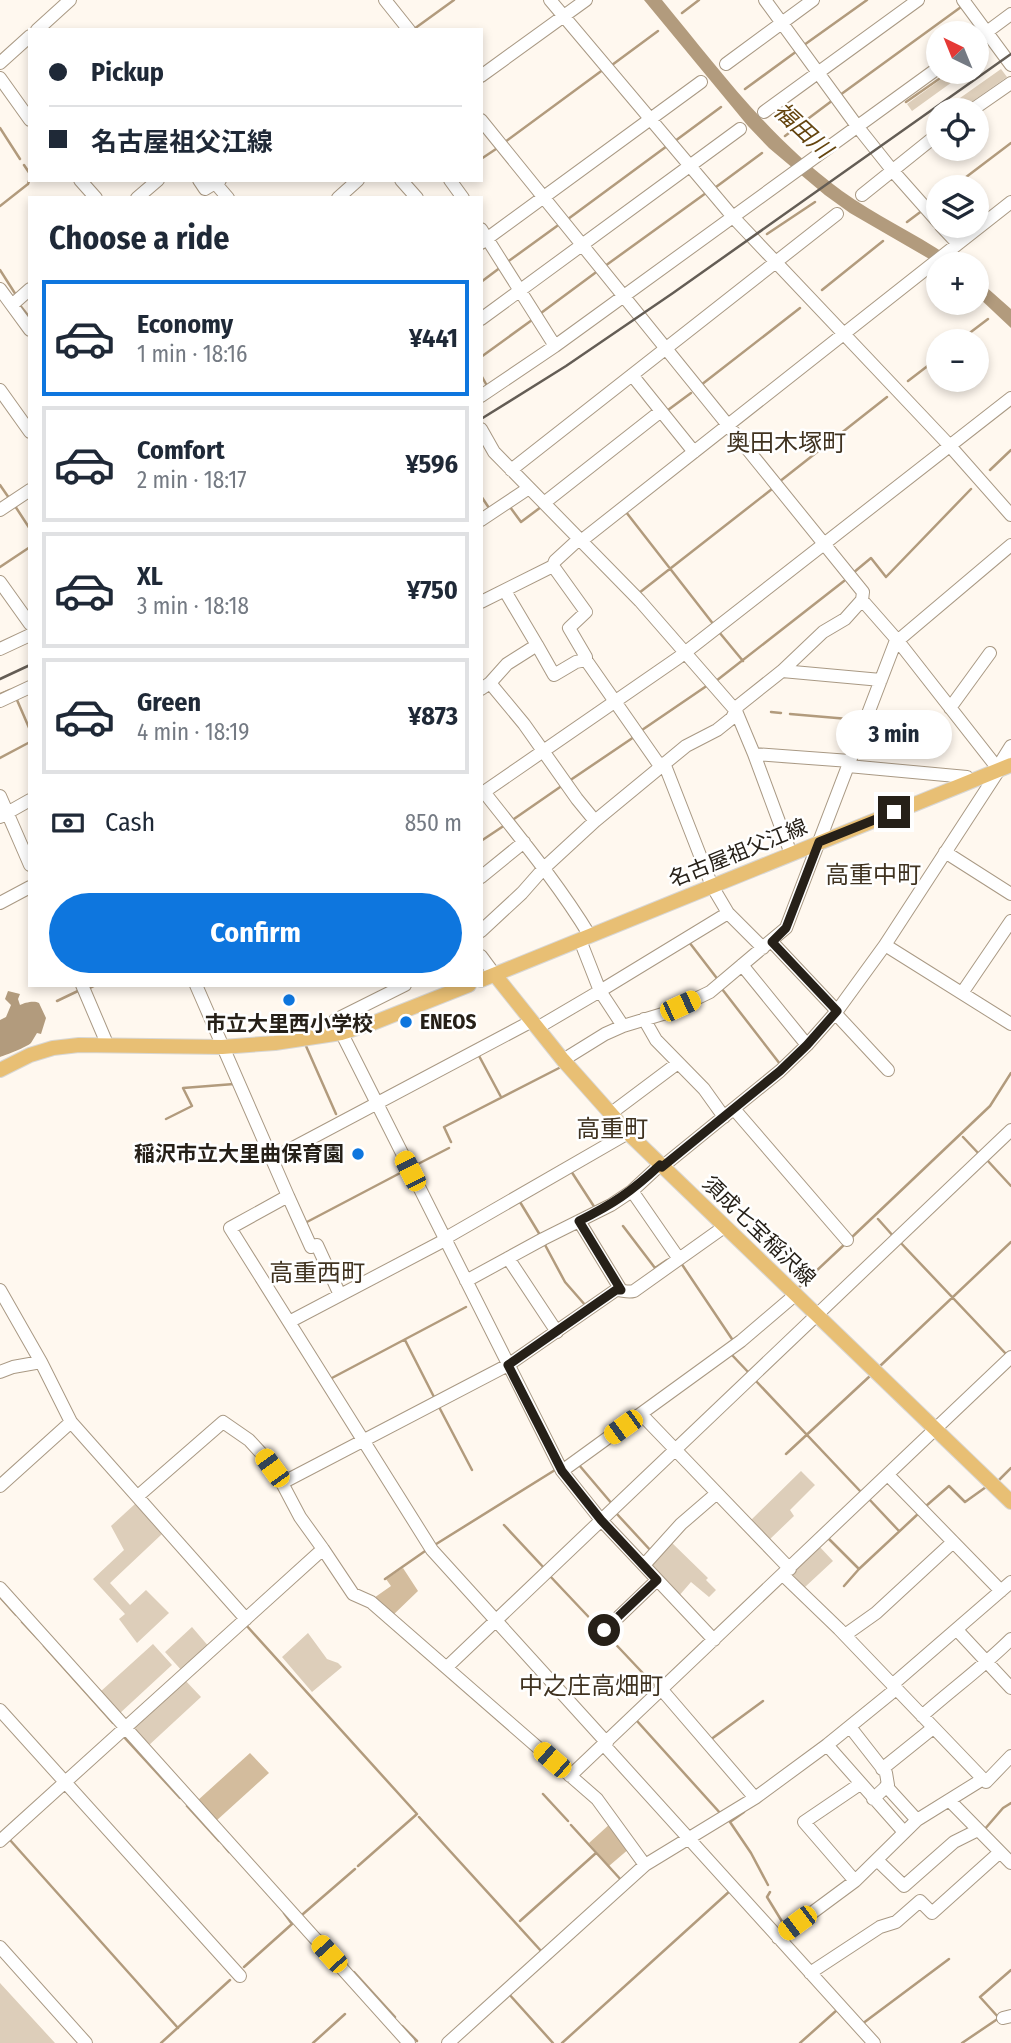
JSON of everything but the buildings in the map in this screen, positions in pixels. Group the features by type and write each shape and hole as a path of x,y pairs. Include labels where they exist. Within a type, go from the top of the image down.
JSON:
{"main road":[{"name":"名古屋祖父江線","path":"488,978 1005,768"},
{"name":"須成七宝稲沢線","path":"488,978 534,1024 628,1133 1011,1502"},
{"path":"0,1070 41,1051 79,1045 222,1047 275,1043 341,1033 464,987"}],"street":[{"path":"386,0 407,28"},
{"path":"550,0 733,217 950,446 1011,515"},
{"path":"483,75 586,0"},
{"path":"765,0 857,126 926,208"},
{"path":"726,64 813,0"},
{"path":"764,112 918,0"},
{"path":"963,0 974,21"},
{"path":"39,28 62,3"},
{"path":"989,31 1011,14"},
{"path":"0,63 28,38"},
{"path":"989,43 1011,65"},
{"path":"483,395 555,346 926,77"},
{"path":"2,79 28,118"},
{"path":"555,346 483,237 543,197 701,82"},
{"path":"989,98 1011,83"},
{"path":"483,122 863,592 862,600 845,619 823,632 782,671 738,706 732,718 662,764 595,821 483,929"},
{"path":"483,318 740,130"},
{"path":"862,195 926,143"},
{"path":"82,182 94,196"},
{"path":"139,196 156,182"},
{"path":"200,182 205,189 218,182"},
{"path":"340,196 356,182"},
{"path":"403,182 415,196"},
{"path":"483,601 553,566 555,561 580,540 1011,202"},
{"path":"511,470 837,214"},
{"path":"949,238 954,247"},
{"path":"28,290 5,299 28,328"},
{"path":"632,375 694,452"},
{"path":"0,390 28,429"},
{"path":"622,1026 600,990 585,938 571,905 483,793 685,652 1011,398"},
{"path":"546,506 663,414"},
{"path":"483,433 494,452 640,601 736,711 791,854"},
{"path":"483,459 494,452"},
{"path":"483,519 529,488"},
{"path":"0,510 28,491"},
{"path":"563,1060 622,1026 666,1013 710,992 786,928 895,643 1011,545"},
{"path":"553,566 586,612 569,628 586,660 662,764 712,886 727,913 768,945 836,1012 888,1070"},
{"path":"0,582 28,621"},
{"path":"505,591 554,675 576,662 586,660"},
{"path":"862,600 950,708 1005,768"},
{"path":"0,649 28,636"},
{"path":"537,645 507,664 486,686 545,751 595,821"},
{"path":"950,708 990,653"},
{"path":"782,671 881,680"},
{"path":"0,701 28,688"},
{"path":"1005,768 1001,762 1011,746"},
{"path":"754,754 967,777 970,782"},
{"path":"466,1281 611,1205 632,1191 780,1071 836,1012 886,945 945,852 1005,768"},
{"path":"0,796 4,815 28,861"},
{"path":"4,815 28,801"},
{"path":"483,875 524,842"},
{"path":"945,852 1011,894"},
{"path":"0,903 28,888"},
{"path":"272,1159 376,1103 600,990 727,913"},
{"path":"962,993 1011,921"},
{"path":"886,945 1011,1024"},
{"path":"742,965 807,1045"},
{"path":"83,987 108,1046"},
{"path":"197,987 311,1247 317,1245 340,1295"},
{"path":"401,987 335,1020 341,1033 562,1471 601,1520 714,1640"},
{"path":"644,1019 656,1040 729,1113 847,1240"},
{"path":"610,1114 678,1063"},
{"path":"447,1667 1011,1130"},
{"path":"289,1322 445,1240 628,1133"},
{"path":"632,1191 680,1259"},
{"path":"288,1196 230,1228 432,1550 874,2043"},
{"path":"579,1221 621,1290 627,1293 634,1291 724,1227"},
{"path":"508,1258 556,1332"},
{"path":"0,1290 71,1422 246,1619"},
{"path":"282,1483 508,1365 616,1290 621,1290"},
{"path":"562,1471 741,1341 795,1295"},
{"path":"570,1776 1011,1357"},
{"path":"0,1372 41,1362"},
{"path":"641,1414 717,1493 845,1635 986,1782 1011,1756"},
{"path":"0,1486 71,1422"},
{"path":"138,1496 223,1422 249,1440 282,1483 300,1517 353,1594 371,1602 597,1799 645,1865"},
{"path":"447,2043 645,1865 755,1798 827,1745 1006,1586 953,1542 888,1475"},
{"path":"644,1565 681,1524 717,1493"},
{"path":"845,1635 876,1613 953,1542"},
{"path":"0,1841 323,1549"},
{"path":"604,1630 657,1580"},
{"path":"0,1588 409,2043"},
{"path":"957,1630 1011,1688"},
{"path":"922,1716 1011,1639"},
{"path":"662,1690 755,1798"},
{"path":"0,1710 240,1976"},
{"path":"850,1727 883,1769 888,1781 887,1786 873,1799"},
{"path":"883,1769 933,1728"},
{"path":"827,1745 904,1832"},
{"path":"778,1938 855,1881 917,1820 983,1779"},
{"path":"855,1881 804,1822 860,1784"},
{"path":"887,1786 917,1820"},
{"path":"949,1800 1011,1863"},
{"path":"877,1860 904,1886 954,1842 978,1830"},
{"path":"810,1973 880,1927 896,1922 920,1901 932,1913 1000,1852"},
{"path":"0,1947 86,2043"}],"shaded area":[{"path":"644,0 662,0 746,102 816,171 856,201 942,252 926,252 926,257 850,213 769,148"},
{"path":"1001,69 1007,77 977,98 960,98 980,84 989,84 989,77"},
{"path":"934,84 949,84 926,98 926,101 912,111 907,104"},
{"path":"989,290 1011,309 1011,328 989,307"},
{"path":"8,991 20,994 20,1005 39,1003 46,1018 41,1034 37,1033 31,1043 0,1057 0,1020 6,1017 11,1005 5,999"},
{"path":"801,1471 815,1485 790,1510 794,1516 769,1540 750,1521"},
{"path":"135,1504 162,1534 110,1583 130,1605 146,1590 169,1613 137,1643 119,1619 125,1614 93,1579 124,1550 111,1526"},
{"path":"669,1540 708,1578 706,1580 716,1590 709,1597 691,1582 678,1597 648,1564"},
{"path":"818,1545 833,1561 805,1587 791,1573"},
{"path":"403,1568 418,1591 391,1617 371,1600 391,1586 386,1579"},
{"path":"192,1627 210,1648 183,1672 165,1652"},
{"path":"308,1633 327,1659 342,1667 312,1692 282,1657"},
{"path":"153,1644 172,1665 119,1714 100,1692"},
{"path":"184,1679 201,1697 148,1746 132,1729"},
{"path":"250,1753 269,1773 216,1821 197,1801"},
{"path":"611,1823 630,1848 609,1866 589,1843"},
{"path":"0,1983 55,2043 0,2043"}],"waterway":[{"path":"415,28 454,0"},
{"path":"682,13 699,0"},
{"path":"804,45 867,0"},
{"path":"840,95 961,7"},
{"path":"612,65 658,31"},
{"path":"745,89 797,51"},
{"path":"505,142 604,69"},
{"path":"906,102 932,84"},
{"name":"福田川","path":"785,136 833,100"},
{"path":"675,141 721,107"},
{"path":"0,128 20,159"},
{"path":"969,175 1011,143"},
{"path":"568,219 667,146"},
{"path":"483,158 496,149"},
{"path":"716,187 762,153"},
{"path":"24,165 28,171"},
{"path":"0,206 29,182"},
{"path":"605,266 706,193"},
{"path":"767,234 815,202"},
{"path":"907,222 923,210"},
{"path":"506,263 557,226"},
{"path":"822,290 883,241"},
{"path":"483,280 501,267"},
{"path":"0,270 16,295"},
{"path":"541,313 595,273"},
{"path":"19,304 28,315"},
{"path":"701,385 800,308"},
{"path":"975,329 988,319"},
{"path":"483,356 532,320"},
{"path":"908,381 926,367"},
{"path":"483,379 486,384"},
{"path":"668,410 691,393"},
{"path":"779,482 887,397"},
{"path":"990,470 1011,450"},
{"path":"0,485 9,498"},
{"path":"639,593 772,489"},
{"path":"853,573 871,558 886,577 971,489"},
{"path":"483,499 489,508"},
{"path":"15,506 28,526"},
{"path":"510,507 521,522 541,507"},
{"path":"626,512 714,625"},
{"path":"0,567 28,548"},
{"path":"716,681 844,581"},
{"path":"719,632 743,661"},
{"path":"642,730 708,685"},
{"path":"0,694 10,690"},
{"path":"17,700 28,725"},
{"path":"771,712 781,713"},
{"path":"790,714 860,720"},
{"path":"569,781 633,736"},
{"path":"0,758 28,743"},
{"path":"511,821 563,785"},
{"path":"483,840 505,825"},
{"path":"689,942 719,981"},
{"path":"88,989 92,987"},
{"path":"722,989 780,1064"},
{"path":"57,1001 80,990"},
{"path":"306,1046 336,1114"},
{"path":"478,1054 501,1097"},
{"path":"451,1142 444,1127 561,1067"},
{"path":"850,1239 990,1106 1011,1073"},
{"path":"166,1119 192,1106 183,1088 234,1084"},
{"path":"963,1137 980,1155"},
{"path":"414,1166 449,1148"},
{"path":"987,1160 1011,1186"},
{"path":"305,1223 404,1171"},
{"path":"571,1171 595,1208"},
{"path":"520,1202 540,1235"},
{"path":"878,1219 894,1237"},
{"path":"623,1226 655,1268 667,1260"},
{"path":"899,1241 1007,1355"},
{"path":"879,1367 1011,1242"},
{"path":"544,1243 565,1282 586,1306"},
{"path":"797,1289 846,1243"},
{"path":"681,1263 734,1342"},
{"path":"330,1379 466,1307"},
{"path":"405,1340 435,1399"},
{"path":"732,1355 749,1373"},
{"path":"786,1454 870,1376"},
{"path":"755,1380 861,1492"},
{"path":"438,1405 472,1470"},
{"path":"579,1465 613,1505"},
{"path":"999,1480 1011,1468"},
{"path":"433,1546 555,1470"},
{"path":"926,1506 949,1486 965,1502 986,1487"},
{"path":"868,1498 899,1531"},
{"path":"616,1513 652,1552"},
{"path":"844,1586 919,1513"},
{"path":"504,1525 545,1569"},
{"path":"828,1538 859,1569"},
{"path":"385,1579 428,1549"},
{"path":"549,1575 600,1629"},
{"path":"0,1597 16,1615"},
{"path":"22,1622 38,1639"},
{"path":"246,1625 417,1814 358,1866"},
{"path":"605,1633 656,1687"},
{"path":"44,1646 113,1723"},
{"path":"710,1740 763,1701"},
{"path":"637,1721 721,1814"},
{"path":"123,1736 180,1798"},
{"path":"543,1794 568,1821"},
{"path":"984,1830 1003,1808 1011,1803"},
{"path":"187,1806 219,1841"},
{"path":"744,1812 730,1822 768,1885"},
{"path":"419,1817 541,1953"},
{"path":"571,1825 622,1881"},
{"path":"10,1840 178,2028"},
{"path":"224,1846 229,1852"},
{"path":"520,1921 596,1853"},
{"path":"303,1914 355,1869"},
{"path":"562,2043 731,1890"},
{"path":"770,1892 767,1897 786,1928"},
{"path":"244,1967 292,1924 284,1913"},
{"path":"320,1935 347,1964"},
{"path":"862,2024 949,1959"},
{"path":"962,2043 999,2018 980,1997 1011,1970"},
{"path":"354,1972 395,2017"},
{"path":"161,2043 230,1980"},
{"path":"508,1993 553,2043"},
{"path":"800,2043 837,2010"},
{"path":"313,2043 345,2014"},
{"path":"402,2026 417,2041"}],"railway":[{"path":"483,418 566,366 673,293 1011,54"},
{"path":"0,679 28,666"}],"place":[{"name":"市立大里西小学校","path":"289,1000"},
{"name":"ENEOS","path":"406,1022"},
{"name":"稲沢市立大里曲保育園","path":"358,1154"}],"district":[{"name":"奥田木塚町","path":"786,443"},
{"name":"高重中町","path":"873,875"},
{"name":"高重町","path":"612,1129"},
{"name":"高重西町","path":"317,1273"},
{"name":"中之庄高畑町","path":"591,1686"}],"route":[{"path":"604,1630 657,1580 601,1520 562,1471 508,1365 616,1290 621,1290 579,1221 632,1191 660,1165 662,1167 780,1071 837,1011 772,942 786,928 819,842 894,812"}]}
